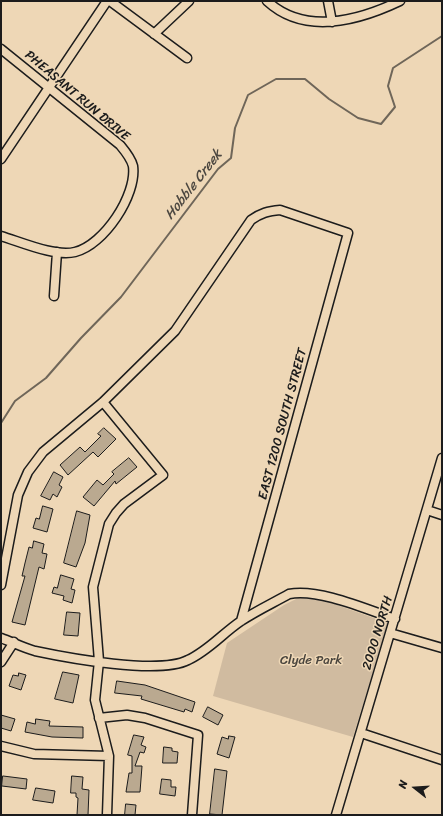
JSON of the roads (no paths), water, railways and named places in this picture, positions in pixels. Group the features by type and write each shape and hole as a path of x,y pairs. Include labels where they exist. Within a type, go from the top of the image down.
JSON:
{"street":[{"path":"1,159 107,1"},
{"path":"110,1 187,58"},
{"path":"154,34 189,1"},
{"path":"267,1 277,10 293,18 310,22 332,22 364,16 400,1"},
{"path":"328,1 332,22"},
{"name":"PHEASANT RUN DRIVE","path":"1,49 48,89 120,145 128,155 133,166 132,182 122,208 99,238 87,247 74,252 57,252"},
{"name":"EAST 1200 SOUTH STREET","path":"103,402 175,330 244,228 260,214 280,210 348,233 240,621"},
{"path":"1,236 57,252 54,296"},
{"path":"1,585 18,495 28,472 43,452 103,402 163,474 124,504 109,524 93,587 99,661 96,700 99,718 110,756 106,815"},
{"name":"2000 NORTH","path":"336,815 442,458"},
{"path":"427,510 442,515"},
{"path":"1,638 34,650 99,661 154,667 179,664 198,655 240,621 289,594 305,592 320,595 395,619"},
{"path":"390,633 442,648"},
{"path":"1,662 14,642"},
{"path":"99,718 127,715 145,718 198,735 192,815"},
{"path":"360,733 442,760"},
{"path":"1,746 34,754 110,756"}],"waterway":[{"name":"Hobble Creek","path":"1,423 15,401 46,378 81,338 121,297 218,169 231,158 235,128 248,95 276,79 305,79 329,99 358,118 381,124 395,107 388,86 393,68 442,36"}],"park label":[{"name":"Clyde Park","path":"311,661"}]}
